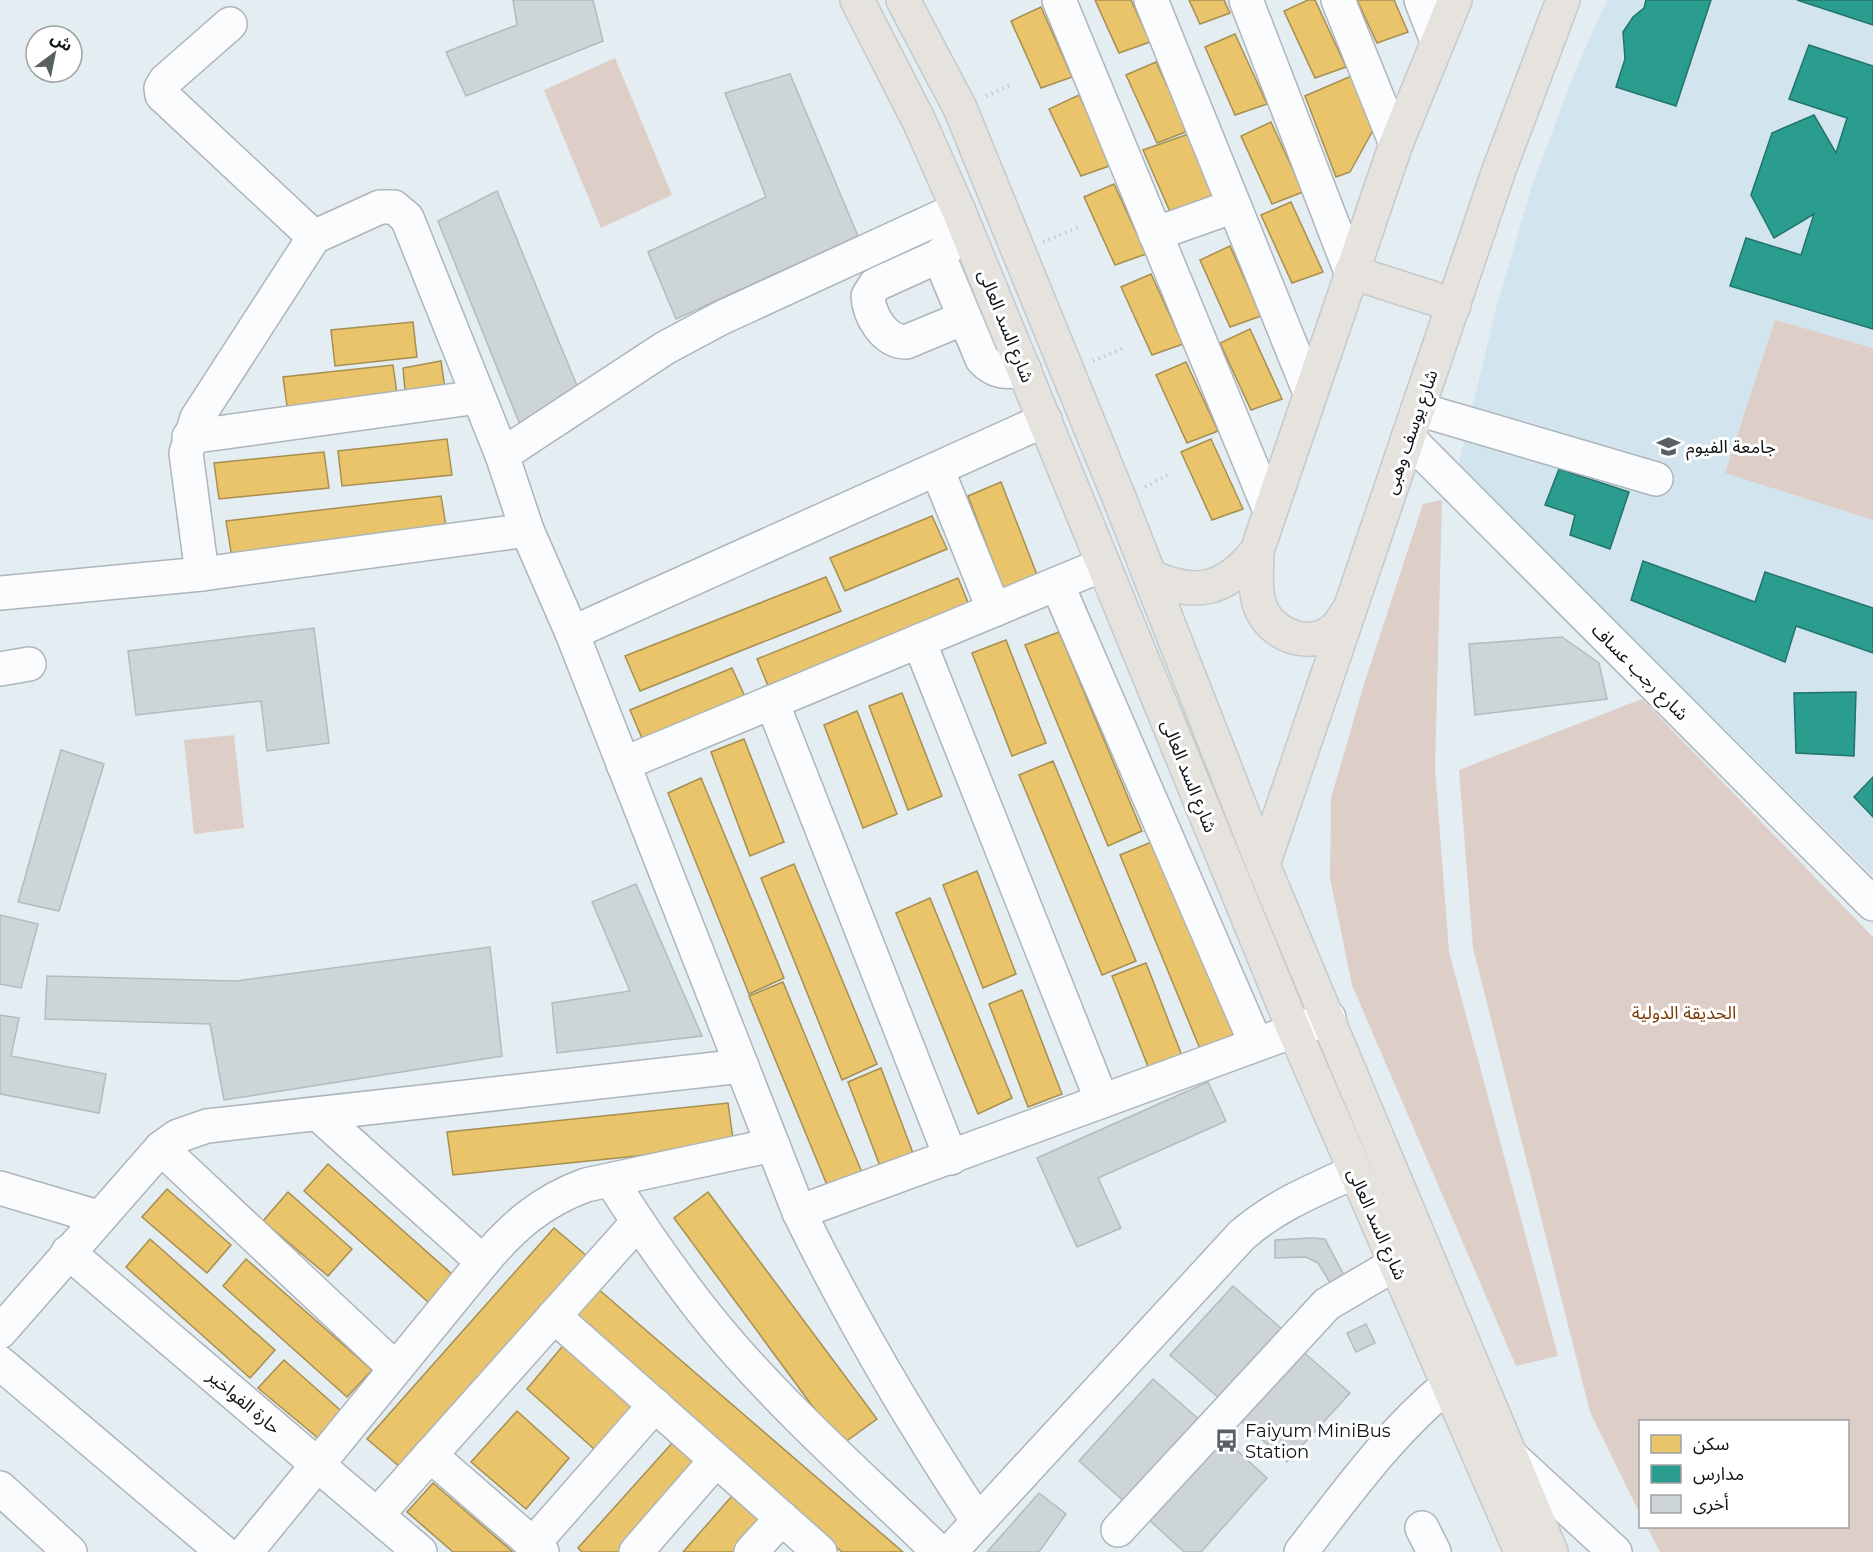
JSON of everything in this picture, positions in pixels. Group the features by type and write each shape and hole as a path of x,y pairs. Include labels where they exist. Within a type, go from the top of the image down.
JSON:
{"main road":[{"name":"شارع السد العالى","path":"857,0 919,121 962,219 1326,1108 1521,1552"},
{"path":"1354,603 1336,628 1324,635 1304,639 1284,634 1268,621 1259,604 1257,551 1396,144 1455,0"},
{"name":"شارع يوسف وهبى","path":"1263,865 1354,603 1499,170 1563,0"},
{"name":"شارع السد العالى","path":"911,2 960,108 1020,252 1263,865 1361,1094 1551,1552"},
{"path":"1351,272 1454,305"},
{"path":"1150,576 1173,587 1197,589 1213,586 1242,570 1257,551"},
{"path":"1326,1108 1361,1094"}],"street":[{"path":"1059,0 1270,511"},
{"path":"1151,0 1310,393"},
{"path":"1246,0 1351,272"},
{"path":"1338,0 1396,144"},
{"path":"1421,0 1437,41"},
{"path":"230,24 165,81 160,88 162,95 314,237"},
{"path":"1155,234 1234,206"},
{"path":"202,574 186,453 196,418 314,237 380,207 394,207 407,218 502,455 527,530 572,633 799,1212 838,1292 881,1370 977,1520"},
{"path":"962,219 939,256 874,285 869,292 868,301 884,334 898,342 906,342 964,318"},
{"path":"502,455 664,348 721,318 962,219"},
{"path":"939,256 978,354 986,364 1004,372 1024,369"},
{"path":"189,437 478,397"},
{"path":"572,633 1045,420"},
{"path":"1413,423 1656,479"},
{"name":"شارع رجب عساف","path":"1413,423 1873,904"},
{"path":"937,469 994,610"},
{"path":"0,594 202,574 527,530"},
{"path":"623,764 1102,565"},
{"path":"1057,584 1256,1044"},
{"path":"919,641 1102,1101"},
{"path":"772,702 951,1158"},
{"path":"799,1212 1329,1018"},
{"path":"0,1332 98,1217 161,1148 178,1136 207,1126 742,1065"},
{"path":"318,1114 483,1262"},
{"path":"246,1552 395,1368 515,1226 541,1206 579,1188 773,1145"},
{"path":"161,1148 395,1368"},
{"path":"950,1552 977,1520 1242,1235 1262,1218 1296,1198 1354,1172"},
{"path":"611,1180 681,1283 729,1342 780,1398 939,1552"},
{"path":"0,1188 98,1217"},
{"path":"377,1515 638,1222"},
{"name":"حارة الفواخير","path":"68,1252 420,1552"},
{"path":"1118,1530 1327,1304 1395,1264"},
{"path":"554,1316 820,1552"},
{"path":"0,1363 223,1552"},
{"path":"1301,1552 1378,1452 1412,1416 1449,1384"},
{"path":"430,1455 537,1548 655,1405"},
{"path":"1512,1457 1615,1552"},
{"path":"636,1552 716,1460"},
{"path":"0,1488 70,1552"},
{"path":"751,1552 782,1518"}],"path":[{"path":"1020,252 1081,226"}],"shaded area":[{"name":"جامعة الفيوم","path":"1607,0 1873,0 1873,876 1458,466 1497,305 1532,186 1574,74"}],"green space":[{"path":"615,58 672,195 601,228 544,90"},
{"path":"1775,320 1873,348 1873,520 1725,473"},
{"path":"1442,500 1435,769 1449,952 1558,1356 1516,1366 1352,985 1330,878 1331,798 1365,681 1423,504"},
{"name":"الحديقة الدولية","path":"1642,699 1873,937 1873,1551 1660,1552 1648,1528 1849,1528 1849,1420 1639,1420 1639,1512 1590,1412 1473,948 1459,770"},
{"path":"234,735 244,828 194,834 184,740"}],"building: سكن":[{"path":"1095,0 1131,0 1150,42 1119,53"},
{"path":"1189,0 1224,0 1230,13 1200,24"},
{"path":"1308,0 1315,0 1346,67 1315,78 1284,11"},
{"path":"1357,0 1394,0 1408,32 1377,43"},
{"path":"1041,7 1072,77 1041,88 1011,21"},
{"path":"1235,34 1267,104 1235,115 1205,47"},
{"path":"1156,62 1188,131 1157,143 1126,75"},
{"path":"1356,74 1377,123 1350,172 1336,177 1305,96"},
{"path":"1079,95 1112,165 1081,176 1049,109"},
{"path":"1271,122 1303,192 1272,204 1241,136"},
{"path":"1197,131 1222,194 1171,214 1143,150"},
{"path":"1114,184 1146,254 1115,265 1084,197"},
{"path":"1291,202 1323,272 1292,283 1261,215"},
{"path":"1230,246 1261,316 1230,327 1200,260"},
{"path":"1151,274 1183,344 1152,355 1121,287"},
{"path":"413,322 417,357 335,366 331,330"},
{"path":"1250,329 1282,399 1251,410 1220,343"},
{"path":"441,361 446,396 406,401 403,368"},
{"path":"1186,362 1218,431 1187,443 1156,375"},
{"path":"393,365 398,401 288,413 283,377"},
{"path":"447,439 452,475 342,486 338,451"},
{"path":"1211,439 1243,509 1212,520 1181,452"},
{"path":"324,452 329,488 219,499 214,463"},
{"path":"1001,482 1041,585 1007,599 968,496"},
{"path":"441,496 447,532 232,558 226,521"},
{"path":"932,516 947,549 845,591 830,558"},
{"path":"826,577 841,611 640,691 625,656"},
{"path":"958,578 972,612 771,693 757,659"},
{"path":"1059,632 1142,831 1108,846 1025,645"},
{"path":"1006,640 1046,743 1012,756 972,653"},
{"path":"732,668 747,701 644,743 630,710"},
{"path":"902,693 942,796 908,810 869,706"},
{"path":"857,711 897,814 863,828 824,725"},
{"path":"744,739 784,842 750,856 711,752"},
{"path":"1053,761 1136,961 1102,975 1019,775"},
{"path":"701,778 784,978 749,994 668,793"},
{"path":"1154,841 1237,1042 1203,1056 1120,855"},
{"path":"794,864 877,1064 842,1080 761,878"},
{"path":"977,871 1016,974 983,988 943,885"},
{"path":"930,898 1012,1098 978,1114 896,913"},
{"path":"1146,963 1186,1066 1153,1079 1112,976"},
{"path":"783,982 866,1182 832,1197 749,996"},
{"path":"1022,990 1062,1094 1028,1107 989,1004"},
{"path":"881,1068 916,1161 883,1174 848,1082"},
{"path":"728,1103 734,1146 453,1175 447,1132"},
{"path":"328,1164 453,1275 428,1302 304,1191"},
{"path":"167,1189 231,1245 207,1273 142,1217"},
{"path":"288,1192 352,1249 328,1276 263,1221"},
{"path":"708,1192 877,1419 841,1445 674,1218"},
{"path":"554,1228 587,1256 400,1467 367,1439"},
{"path":"150,1239 275,1350 250,1378 126,1267"},
{"path":"246,1259 372,1370 347,1397 223,1286"},
{"path":"597,1288 903,1552 842,1552 570,1319"},
{"path":"566,1342 644,1410 604,1458 527,1389"},
{"path":"284,1360 348,1417 324,1443 258,1388"},
{"path":"517,1411 569,1458 526,1509 471,1462"},
{"path":"673,1442 706,1470 633,1552 582,1552 578,1548"},
{"path":"433,1483 513,1552 453,1552 407,1512"},
{"path":"739,1488 772,1516 740,1552 683,1552"}],"building: مدارس":[{"path":"1646,0 1711,0 1676,106 1616,87 1625,59 1623,32 1633,17 1644,8"},
{"path":"1797,0 1873,0 1873,25"},
{"path":"1809,45 1873,66 1873,329 1730,286 1746,238 1801,255 1814,214 1774,238 1751,195 1772,133 1814,115 1836,153 1847,118 1789,99"},
{"path":"1559,469 1629,492 1610,549 1570,535 1575,515 1545,505"},
{"path":"1643,561 1755,602 1765,572 1873,608 1873,653 1796,626 1785,662 1631,600"},
{"path":"1856,692 1854,756 1796,753 1794,693"},
{"path":"1873,777 1873,817 1854,797"}],"building: أخرى":[{"path":"513,0 593,0 603,41 466,96 446,52 517,25"},
{"path":"790,74 858,236 676,319 648,252 766,197 725,93"},
{"path":"497,191 582,398 521,427 438,221"},
{"path":"314,628 329,743 267,751 261,701 136,715 128,651"},
{"path":"1562,637 1599,663 1607,699 1475,715 1469,644"},
{"path":"61,750 104,764 59,911 18,902"},
{"path":"636,884 702,1036 557,1053 552,1003 630,991 592,902"},
{"path":"0,915 38,924 21,988 0,984"},
{"path":"490,947 502,1056 224,1100 210,1024 45,1019 47,976 236,981"},
{"path":"0,1015 19,1018 11,1056 106,1074 99,1113 0,1094"},
{"path":"1208,1082 1226,1121 1098,1178 1121,1228 1077,1247 1037,1158"},
{"path":"1325,1239 1346,1279 1332,1286 1318,1263 1306,1257 1275,1258 1275,1240"},
{"path":"1233,1286 1282,1329 1220,1399 1170,1355"},
{"path":"1366,1324 1375,1343 1356,1352 1347,1333"},
{"path":"1300,1349 1350,1393 1287,1462 1238,1418"},
{"path":"1153,1379 1202,1422 1128,1505 1079,1461"},
{"path":"1219,1434 1267,1478 1201,1552 1184,1552 1145,1516"},
{"path":"1039,1493 1066,1514 1039,1552 987,1552"}],"place":[{"name":"جامعة الفيوم","path":"1668,447"},
{"name":"Faiyum MiniBus Station","path":"1227,1441"}]}
